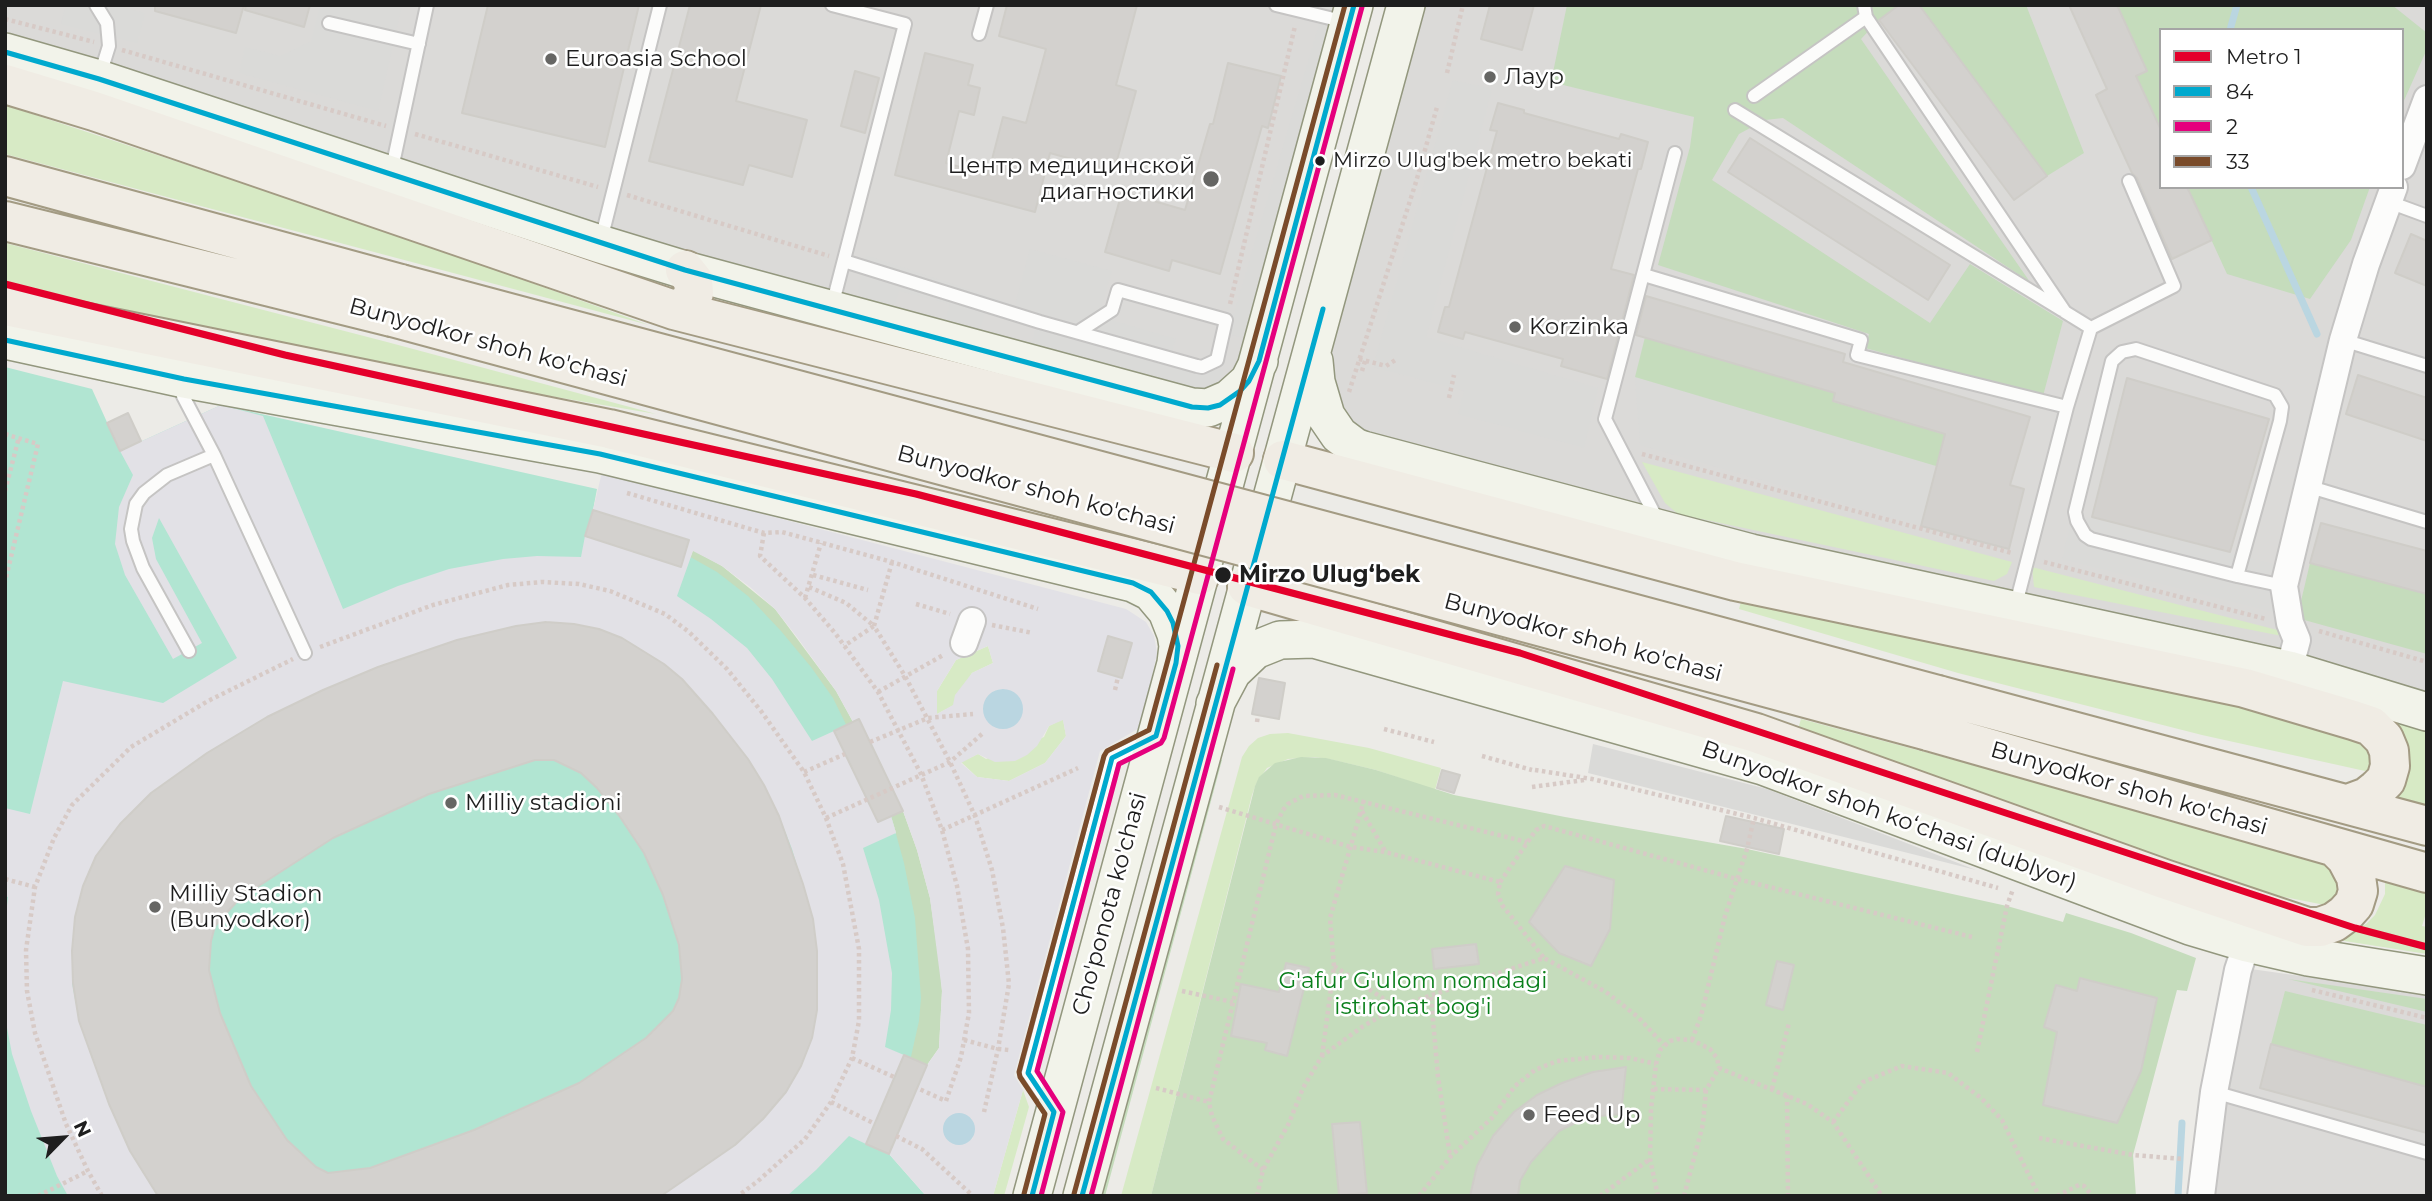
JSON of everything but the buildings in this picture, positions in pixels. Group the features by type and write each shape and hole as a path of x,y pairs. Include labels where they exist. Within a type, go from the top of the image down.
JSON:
{"main road":[{"path":"5,84 94,111 674,310 1234,453"},
{"name":"Bunyodkor shoh ko'chasi","path":"5,176 397,300 1933,713 2348,804 2427,826"},
{"name":"Bunyodkor shoh ko'chasi","path":"5,221 397,300"},
{"path":"674,310 687,305 694,293 693,280 685,270"},
{"path":"5,306 609,429 1200,575"},
{"path":"1283,460 1735,581 2245,688 2353,720 2371,726 2384,739 2389,751 2390,766 2386,780 2377,789 2367,797 2348,804"},
{"path":"1247,586 1756,733 1864,787 2314,928 2340,919 2351,909 2356,898 2357,884 2353,870 2336,848"},
{"name":"Bunyodkor shoh ko'chasi","path":"1933,713 2336,848 2427,873"}],"street":[{"path":"1082,1196 1406,5"},
{"name":"Cho'ponota ko'chasi","path":"1032,1196 1352,14"},
{"path":"5,52 104,62 391,175 600,244 685,270 1192,407 1208,408 1229,399 1249,381 1259,361"},
{"path":"2404,161 2427,99"},
{"path":"2289,670 2297,640 2290,623 2284,586 2343,340 2366,264 2392,195"},
{"path":"5,340 184,379 600,454 1133,583 1151,592 1167,611 1176,634 1176,663"},
{"path":"1313,346 1316,382 1326,416 1339,435 1355,447 1662,531 1826,571 2289,670 2427,712"},
{"name":"Bunyodkor shoh koʻchasi (dublyor)","path":"1215,704 1232,672 1255,650 1280,640 1314,639 1748,761 1864,787 2190,926 2308,957 2427,976"},
{"path":"2201,1196 2214,1092 2238,970 2247,943"}],"lane":[{"path":"96,5 107,23 104,62"},
{"path":"391,175 427,5"},
{"path":"600,244 660,5"},
{"path":"831,310 905,24 832,5"},
{"path":"979,34 987,5"},
{"path":"1276,5 1299,11 1352,14"},
{"path":"1754,96 1865,11 2065,312"},
{"path":"329,23 419,44"},
{"path":"1735,110 2091,328"},
{"path":"1662,531 1605,419 1675,153"},
{"path":"2014,611 2067,407 2091,328 2174,286 2129,181"},
{"path":"2392,195 2427,216"},
{"path":"844,261 1078,332 1202,366 1217,360 1226,320 1118,290 1111,310 1078,332"},
{"path":"1644,275 1861,340 1857,355 2067,407"},
{"path":"2343,340 2427,366"},
{"path":"2237,576 2282,407 2275,395 2136,349 2122,352 2112,361 2075,512 2085,535 2091,539 2237,576 2284,586"},
{"path":"184,379 183,396 214,455 305,653"},
{"path":"189,651 143,568 131,528 136,504 144,493 167,475 214,455"},
{"path":"2307,486 2427,522"},
{"path":"2214,1092 2427,1153"}],"path":[{"path":"1447,73 1463,5"},
{"path":"1226,320 1299,11"},
{"path":"5,19 104,62 400,130 844,261"},
{"path":"1348,397 1437,107"},
{"path":"1359,359 1386,366 1397,359"},
{"path":"1362,371 1365,361"},
{"path":"1448,398 1454,375"},
{"path":"5,434 38,444 5,582"},
{"path":"5,491 19,437"},
{"path":"1621,448 2029,558 2241,613 2290,623 2427,662"},
{"path":"623,492 764,533 782,533 892,562 1038,609"},
{"path":"764,533 760,556 805,597 878,692 921,774 942,830 957,886 968,949 969,1013 961,1057 946,1101 917,1088"},
{"path":"805,597 821,543"},
{"path":"844,646 874,626 892,562"},
{"path":"813,575 868,590"},
{"path":"102,1196 66,1124 35,1033 27,990 26,950 35,887 54,838 72,806 131,747 208,701 305,653 432,604 508,585 555,583 579,584 610,591 666,614 727,669 761,710 804,772 826,818 846,877 859,949 859,1021 852,1058 831,1102 805,1139 738,1196"},
{"path":"808,587 846,603 874,626 928,718 975,816 992,870 1003,928 1009,984 984,1112"},
{"path":"916,604 968,632 1033,633"},
{"path":"878,692 968,632"},
{"path":"1115,690 1118,677"},
{"path":"870,742 928,718 973,714"},
{"path":"1257,722 1258,715"},
{"path":"1384,729 1434,742"},
{"path":"826,818 950,762 982,734"},
{"path":"804,772 845,754"},
{"path":"1482,756 1754,818 2012,892 1977,1052"},
{"path":"942,830 1078,768"},
{"path":"1532,787 1592,779"},
{"path":"1263,1170 1223,1139 1212,1116 1209,1102 1276,824 1288,804 1303,796 1335,795 1527,842"},
{"path":"1257,1196 1263,1170 1289,1123 1303,1088 1322,1056 1334,966 1330,918 1364,800"},
{"path":"1219,807 1351,847 1385,852 1500,881"},
{"path":"1362,811 1385,852"},
{"path":"1692,1040 1701,1016 1754,818"},
{"path":"1664,1045 1639,1017 1606,992 1544,958 1502,905 1498,894 1500,881 1536,830 1544,826 1737,879 1972,937"},
{"path":"5,879 35,887"},
{"path":"1322,1056 1396,1007 1544,958"},
{"path":"1334,966 1396,1007"},
{"path":"2303,987 2427,1018"},
{"path":"1182,991 1233,1002"},
{"path":"1430,997 1438,1077 1451,1156"},
{"path":"1772,1089 1789,1023"},
{"path":"1658,1196 1650,1159 1656,1064 1664,1045 1677,1039 1692,1040 1710,1049 1717,1058 1719,1068 1706,1090 1703,1124 1684,1196"},
{"path":"964,1040 1009,1050"},
{"path":"1419,1196 1451,1156 1492,1118 1515,1086 1535,1070 1557,1061 1599,1057 1630,1058 1656,1064"},
{"path":"852,1058 894,1077"},
{"path":"1833,1122 1863,1082 1902,1066 1948,1073 1981,1098 2002,1120 2039,1196"},
{"path":"1719,1068 1807,1104 1833,1122 1882,1196"},
{"path":"1156,1088 1209,1102"},
{"path":"1654,1089 1706,1090"},
{"path":"1787,1095 1788,1196"},
{"path":"831,1102 875,1124"},
{"path":"896,1136 922,1149 973,1196"},
{"path":"2039,1138 2133,1155 2174,1158"},
{"path":"1600,1196 1650,1159"},
{"path":"38,1196 88,1171"},
{"path":"2057,1196 2079,1185 2084,1186 2092,1196"}],"shaded area":[{"path":"5,5 1354,5 1259,361 1208,408 5,52"},
{"path":"66,5 114,5 145,13 137,43 61,24"},
{"path":"320,5 402,5 378,111 239,73 245,47 280,56 311,41"},
{"path":"1406,5 2427,5 2427,712 1363,450 1316,382"},
{"path":"1320,21 1339,27 1247,339 1228,334"},
{"path":"1453,80 1492,89 1426,337 1598,388 1584,448 1458,414 1464,391 1373,367"},
{"path":"1030,249 1112,271 1098,316 1176,339 1170,356 1223,371 1218,387 1202,391 1031,345 1036,328 985,314 980,329 946,319 950,304 899,291 895,305 863,297 858,291 866,255 1015,305"},
{"path":"1635,377 1936,466 1921,526 1640,445"},
{"path":"221,405 263,416 343,609 398,586 449,569 503,559 537,556 581,557 585,536 681,566 689,540 593,510 602,472 1126,609 1146,622 1154,636 1157,653 1141,727 1100,751 1014,1075 1023,1090 993,1196 926,1196 889,1154 927,1065 939,1048 942,991 930,898 903,811 859,720 853,722 836,691 775,609 722,566 693,551 677,596 747,648 772,679 812,741 834,731 878,822 891,816 896,833 863,848 879,900 892,973 891,1010 885,1047 904,1055 866,1144 849,1136 787,1196 661,1196 735,1145 817,1010 817,951 813,919 792,849 779,816 748,759 682,679 664,664 622,638 379,667 267,717 207,753 151,793 120,824 96,856 83,886 75,917 72,983 79,1021 109,1104 130,1151 158,1196 68,1196 57,1176 31,1111 12,1054 5,1017 5,922 8,897 5,896 5,808 30,814 63,681 163,703 237,658 159,518 152,538 156,559 202,643 173,659 125,575 115,544 119,507 133,475 120,451","holes":["988,646 993,663 972,673 955,695 953,705 937,714 937,691 956,660","1007,690 1008,728 995,727 986,718 994,691","1063,720 1066,736 1045,763 1009,781 977,777 961,763 978,754 995,762 1015,761 1037,746 1049,726","963,1114 972,1119 973,1138 964,1144 953,1144"]},
{"path":"2073,514 2285,567 2274,612 2062,559"},
{"path":"1593,744 1767,789 1976,870 1588,773"},
{"path":"2244,968 2427,994 2427,1196 2201,1196"}],"green space":[{"path":"1567,5 1899,5 1879,20 1861,39 2030,282 1783,118 1765,120 1739,134 1712,180 1930,323 1970,264 2063,321 2043,396 1865,348 1869,334 1658,265 1690,147 1694,117 1551,82"},
{"path":"1919,5 2026,5 2084,153 2047,176"},
{"path":"2117,5 2392,5 2427,33 2427,49 2404,101 2404,28 2159,28 2159,126 2136,76 2146,71"},
{"path":"5,105 376,227 649,325 5,154"},
{"path":"2188,189 2369,189 2351,240 2310,299 2227,274"},
{"path":"5,243 656,414 391,369 5,290"},
{"path":"1645,337 1834,393 1834,402 2019,456 2010,485 1936,466 1635,377"},
{"name":"Milliy stadioni","path":"5,367 92,389 120,451 221,405 597,489 593,510 689,540 685,554 717,572 748,596 811,667 833,698 891,816 915,918 921,998 919,1021 889,1154 926,1196 5,1196"},
{"path":"1642,462 2012,562 2007,574 1994,581 1678,514 1665,503"},
{"path":"693,550 722,566 775,609 836,691 853,722 812,741 676,596"},
{"path":"2310,563 2427,594 2427,654 2297,618"},
{"path":"2032,567 2289,633 2287,637 2034,587"},
{"path":"1744,591 2375,735 2371,770 2365,771 2202,735 1958,673 1739,609"},
{"path":"988,646 993,663 972,673 954,705 937,714 937,691 956,660"},
{"path":"2378,713 2427,731 2427,806 2391,798"},
{"path":"1063,719 1066,736 1045,763 1009,781 977,777 961,762 978,754 986,759 1044,737 1049,726"},
{"path":"1801,719 2045,784 2178,815 2350,872 2330,906 2259,892 1798,729"},
{"path":"1288,733 1369,748 1441,768 1435,790 1376,770 1314,757 1288,759 1267,768 1252,795 1151,1196 1121,1196 1242,757 1258,738"},
{"name":"G'afur G'ulom nomdagi istirohat bog'i","path":"1301,757 1326,758 1376,770 1454,795 1747,849 2007,906 2063,922 2066,913 2131,933 2196,958 2187,991 2177,990 2133,1155 2136,1196 1151,1196 1255,786 1259,777 1275,763"},
{"path":"1215,758 1222,760 1105,1196 1097,1196"},
{"path":"903,811 930,898 940,968 942,991 939,1048 927,1065 885,1047 896,833 891,816"},
{"path":"2385,872 2427,886 2427,910 2422,926 2427,927 2427,954 2332,939 2366,924 2375,915 2385,894"},
{"path":"2288,979 2427,999 2427,1012"},
{"path":"2285,991 2427,1025 2427,1087 2271,1044"},
{"path":"1023,1090 1029,1107 1004,1196 993,1196"}],"water":[{"path":"1003,689 1017,695 1023,709 1017,723 1003,729 989,723 983,709 989,695"},
{"path":"959,1113 970,1118 975,1129 970,1140 959,1145 948,1140 943,1129 948,1118"}],"waterway":[{"path":"2231,28 2237,5"},
{"path":"2252,189 2317,334"},
{"path":"2178,1196 2182,1123"}],"metro line":[{"name":"1","path":"5,284 285,355 916,494 1520,653 2355,928 2427,947"}],"transit line":[{"name":"33","path":"1024,1194 1045,1114 1019,1072 1104,756 1107,751 1149,730 1345,5"},
{"name":"84","path":"5,52 99,79 685,270 1192,407 1208,408 1220,405 1240,391 1249,381 1259,361 1354,5"},
{"name":"2","path":"1041,1196 1063,1112 1037,1071 1119,764 1161,743 1164,738 1362,7"},
{"name":"84","path":"1082,1196 1323,309"},
{"name":"84","path":"5,340 184,379 600,454 1133,583 1151,592 1173,623 1178,646 1176,663 1156,736 1112,758 1028,1073 1054,1112 1032,1196"},
{"name":"33","path":"1074,1194 1217,665"},
{"name":"2","path":"1091,1196 1233,669"}],"place":[{"name":"Euroasia School","path":"551,59"},
{"name":"Лаур","path":"1490,77"},
{"name":"Mirzo Ulug'bek metro bekati","path":"1320,161"},
{"name":"Центр медицинской диагностики","path":"1211,179"},
{"name":"Korzinka","path":"1515,327"},
{"name":"Mirzo Ulugʻbek","path":"1223,575"},
{"name":"Milliy stadioni","path":"451,803"},
{"name":"Milliy Stadion (Bunyodkor)","path":"155,907"},
{"name":"Feed Up","path":"1529,1115"}]}
